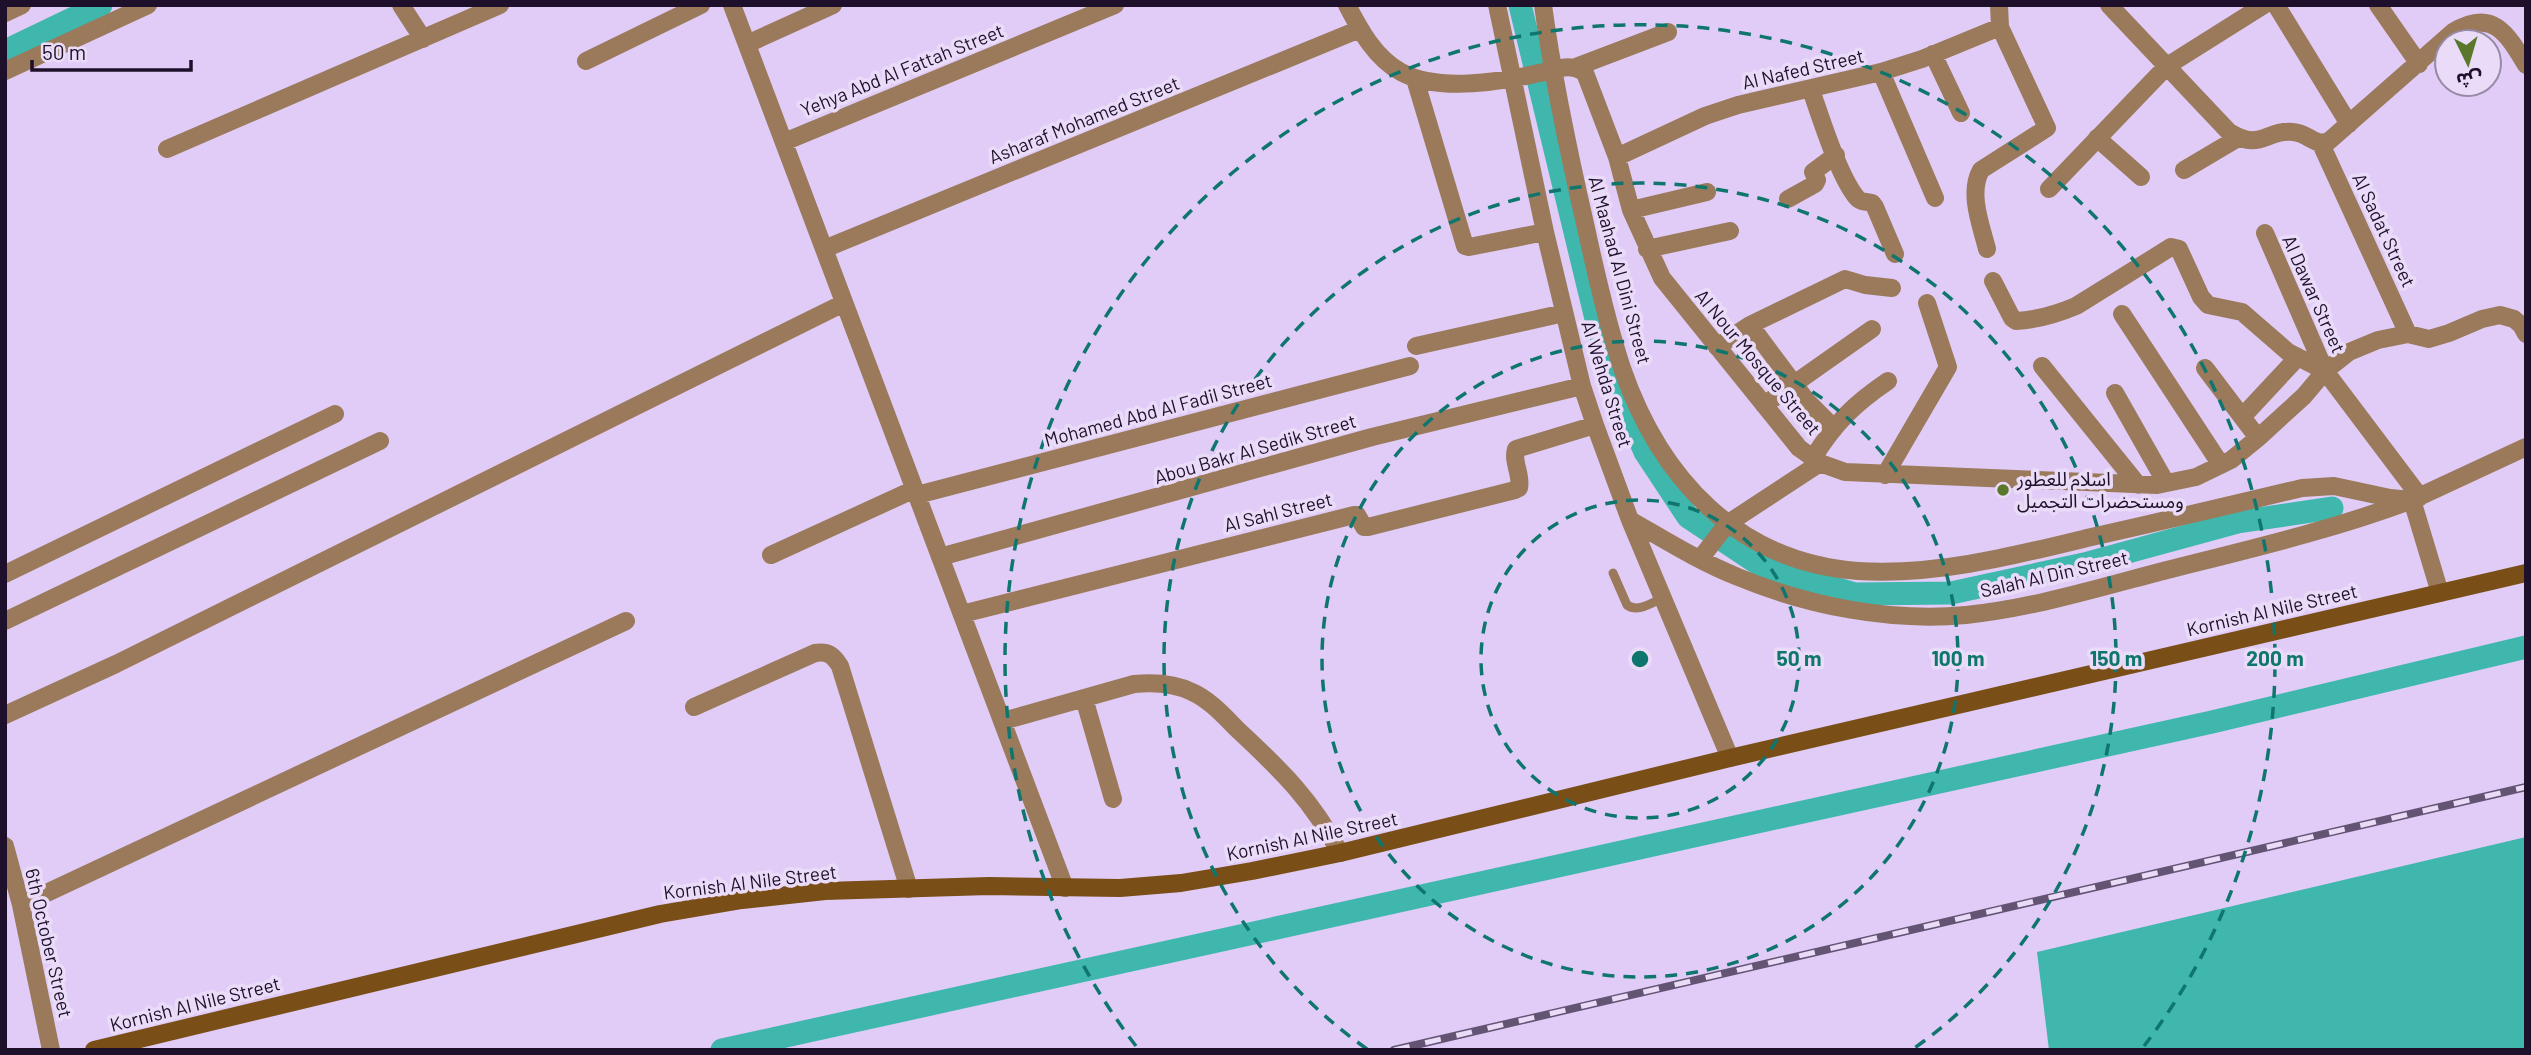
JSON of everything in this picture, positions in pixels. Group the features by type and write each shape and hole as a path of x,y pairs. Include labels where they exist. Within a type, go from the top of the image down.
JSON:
{"main road":[{"name":"Kornish Al Nile Street","path":"94,1050 660,914 742,900 825,891 989,886 1121,888 1181,883 1340,853 1730,758 2526,573"}],"street":[{"path":"5,13 22,5"},
{"path":"5,71 148,5"},
{"path":"401,5 423,39"},
{"path":"167,149 500,5"},
{"path":"586,61 701,5"},
{"path":"732,5 1065,888"},
{"path":"747,44 834,5"},
{"name":"Yehya Abd Al Fattah Street","path":"784,142 1115,5"},
{"path":"1347,5 1360,29 1378,53 1398,71 1415,79 1461,83 1513,79 1566,66 1576,67 1668,32"},
{"name":"Al Wehda Street","path":"1497,5 1545,232 1595,425 1630,520 1730,758"},
{"name":"Al Maahad Al Dini Street","path":"1542,5 1552,71 1588,240 1622,369 1641,413 1664,454 1692,492 1727,524 1767,549 1812,565 1859,571 1905,570 1990,561 2302,488 2334,485 2416,498"},
{"path":"1987,249 1976,197 1976,178 1981,170 2046,130 2047,125 2000,27 1999,5"},
{"path":"2109,5 2229,132 2238,138 2260,141 2282,132 2294,132 2321,144 2329,141 2453,32 2467,24 2483,22 2498,27 2510,38 2526,65"},
{"path":"2049,188 2167,66 2264,5"},
{"path":"2276,5 2349,124"},
{"path":"2378,5 2419,64"},
{"name":"Al Nafed Street","path":"1617,157 1705,116 1738,105 1881,72 2000,27"},
{"name":"Asharaf Mohamed Street","path":"824,249 1360,29"},
{"path":"1933,54 1961,113"},
{"name":"Al Nour Mosque Street","path":"1576,67 1585,73 1590,82 1617,157 1631,210 1662,278 1800,448 1817,460 1845,472 2138,485 2196,477 2231,460 2258,438 2304,396 2325,371 2349,352 2378,340 2408,334 2429,339 2482,319 2500,316 2514,319 2526,334"},
{"path":"1881,72 1935,198"},
{"path":"1415,79 1465,246 1545,232"},
{"path":"1811,90 1836,155 1857,198 1875,206 1895,254"},
{"path":"2097,138 2141,177"},
{"path":"2184,170 2238,138"},
{"name":"Al Sadat Street","path":"2321,144 2408,334"},
{"path":"1788,199 1815,184 1813,172 1836,155"},
{"path":"1631,210 1707,191"},
{"path":"1647,249 1730,230"},
{"name":"Al Dawar Street","path":"2265,233 2325,371"},
{"path":"1993,281 2012,318 2016,321 2029,319 2062,313 2171,247 2179,249 2204,302 2213,308 2242,312 2288,352 2325,371 2416,498 2440,593"},
{"path":"1717,347 1750,325 1844,279 1892,288"},
{"path":"5,715 116,664 844,303"},
{"path":"1885,475 1948,367 1927,303"},
{"path":"1416,346 1564,313"},
{"path":"2122,314 2221,465"},
{"path":"1750,325 1806,400 1833,427"},
{"path":"1764,405 1872,329"},
{"path":"2244,416 2298,357"},
{"name":"Mohamed Abd Al Fadil Street","path":"771,555 916,492 1410,366"},
{"path":"2042,366 2138,485"},
{"path":"2205,368 2244,416 2258,438"},
{"path":"1700,559 1727,524 1817,460 1833,427 1858,401 1888,381"},
{"name":"Abou Bakr Al Sedik Street","path":"940,557 1272,467 1310,454 1583,386"},
{"path":"2115,393 2166,483"},
{"path":"5,574 335,414"},
{"name":"Al Sahl Street","path":"962,614 1354,515 1357,515 1364,527 1368,527 1515,490 1519,488 1521,481 1514,454 1516,449 1595,425"},
{"path":"5,621 380,440"},
{"path":"2118,460 2144,443"},
{"path":"2416,498 2526,447"},
{"name":"Salah Al Din Street","path":"1630,520 1737,577 1792,596 1849,609 1907,615 1965,615 2027,605 2290,538 2360,518 2416,498"},
{"path":"22,905 626,621"},
{"path":"694,707 815,653 825,652 834,657 840,666 909,889"},
{"path":"1003,721 1135,684 1155,682 1194,692 1287,776 1317,813 1340,853"},
{"path":"1084,698 1113,799"},
{"name":"6th October Street","path":"5,846 22,905 51,1050"}],"lane":[{"path":"1613,573 1627,605 1631,608 1637,609 1663,598"}],"shaded area":[{"path":"2526,837 2526,1050 2049,1050 2037,952"}],"waterway":[{"path":"5,51 101,5"},
{"path":"1520,5 1597,323 1616,385 1645,452 1688,517 1763,567 1855,594 1951,593 2084,564 2238,522 2332,508"},
{"path":"722,1050 2212,722 2526,647"}],"railway":[{"path":"1394,1050 2526,787"}],"place":[{"name":"اسلام للعطور ومستحضرات التجميل","path":"2003,490"}]}
